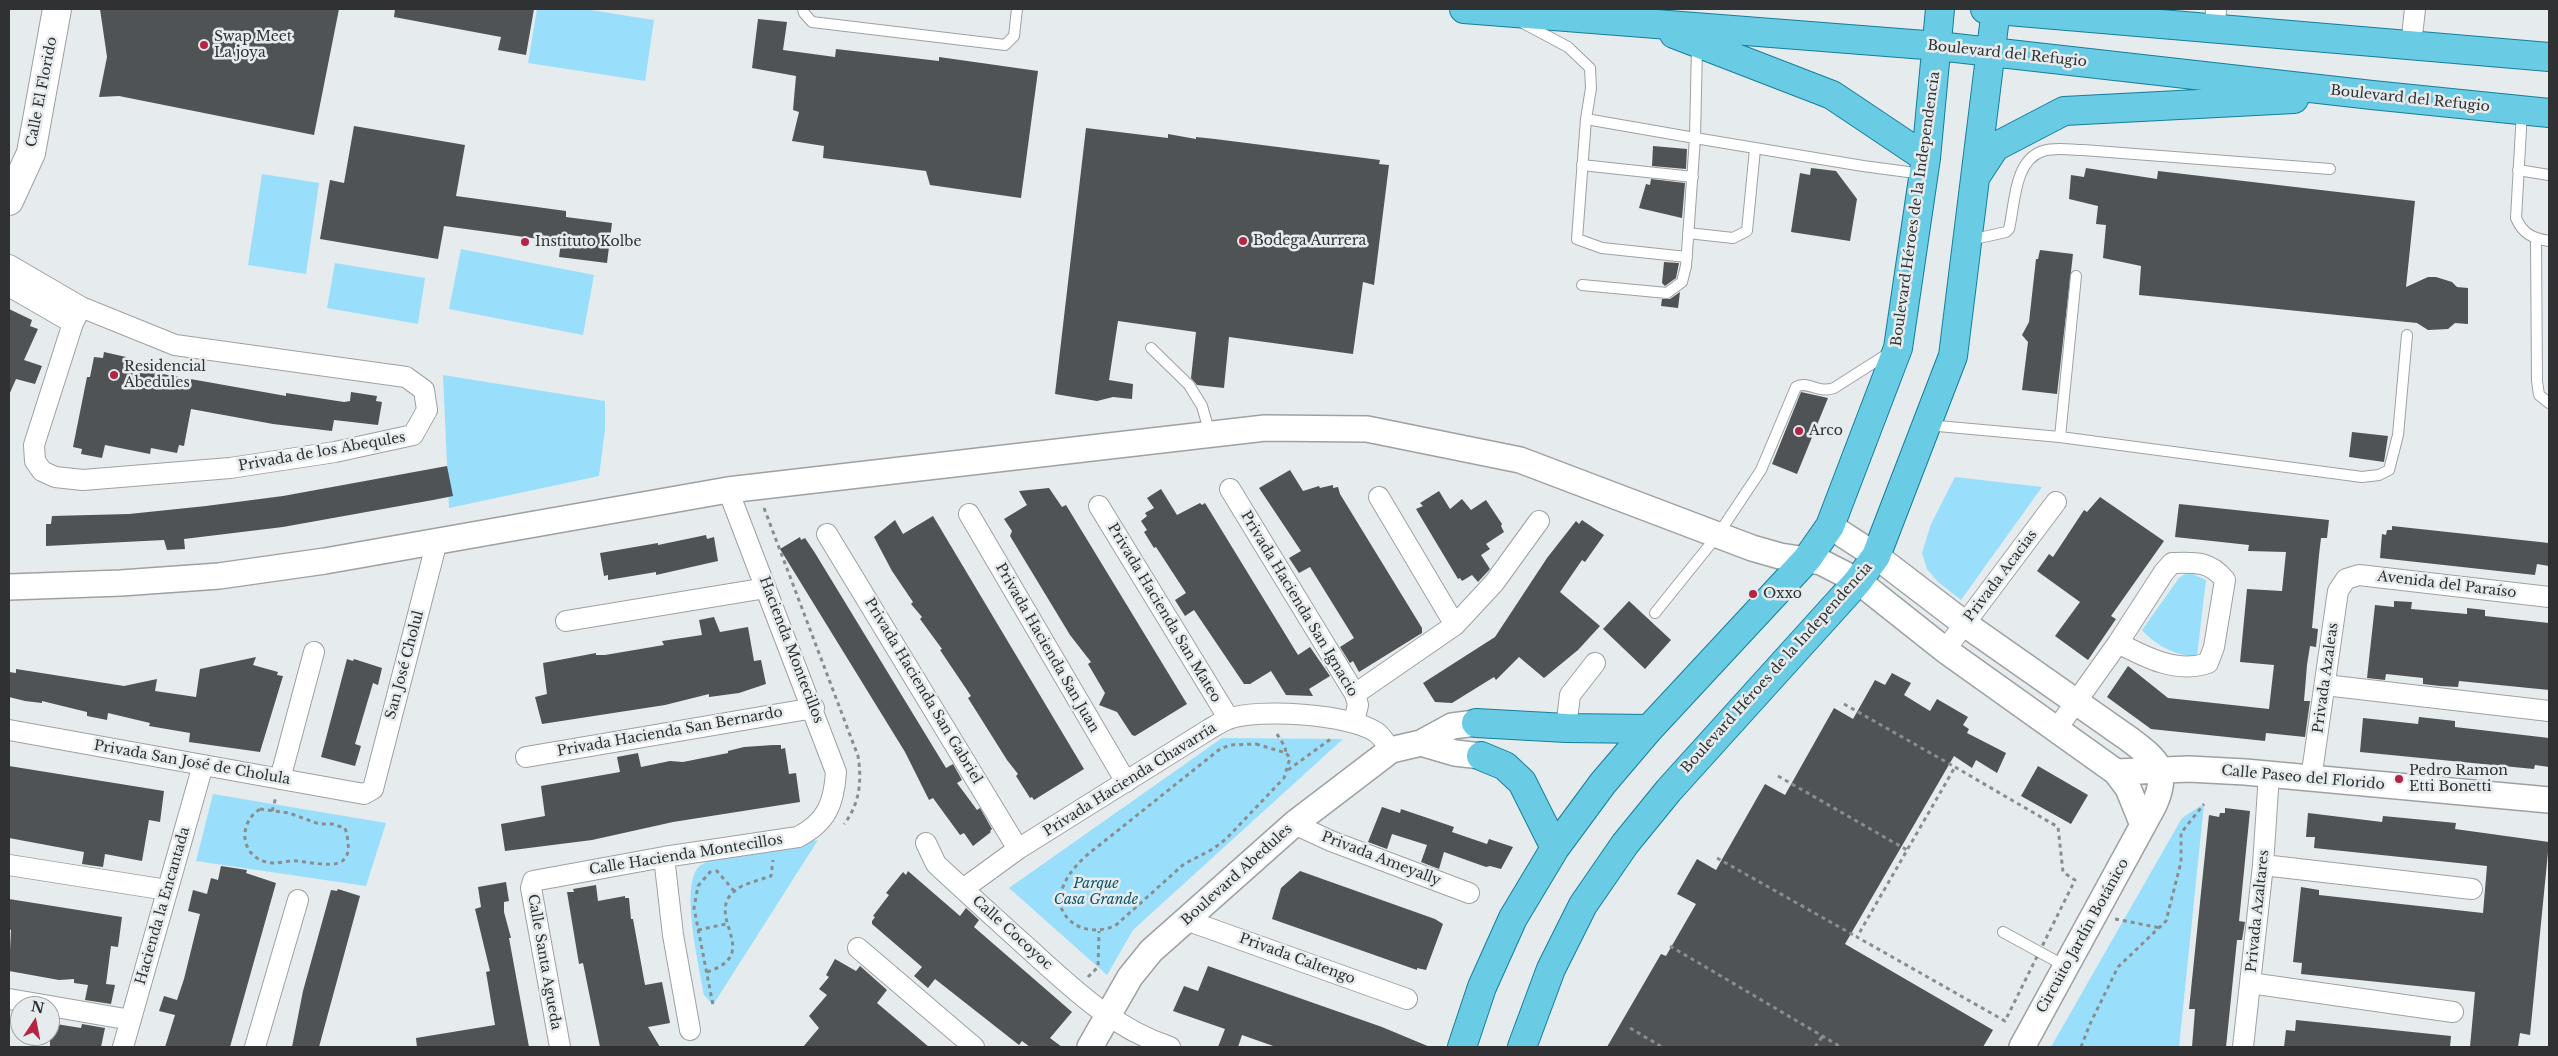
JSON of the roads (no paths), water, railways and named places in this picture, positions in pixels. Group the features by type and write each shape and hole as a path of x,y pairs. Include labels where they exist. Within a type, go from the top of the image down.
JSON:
{"main road":[{"name":"Calle El Florido","path":"9,201 31,153 57,9"},
{"name":"Boulevard del Refugio","path":"1464,9 1504,14 1652,25 1697,36 1938,46 1992,51 2372,95 2549,113"},
{"name":"Boulevard Héroes de la Independencia","path":"1462,1047 1482,987 1513,918 1555,848 1603,783 1650,729 1807,560 1830,526 1898,348 1925,166 1938,46 1940,9"},
{"name":"Boulevard Héroes de la Independencia","path":"1522,1047 1551,969 1584,905 1625,844 1669,790 1858,581 1876,556 1953,356 1978,174 1992,51 1993,9"},
{"path":"1993,9 2215,18 2411,44 2549,57"},
{"path":"1697,36 1832,94 1925,166"},
{"path":"1978,174 1995,147 2064,111 2372,95"},
{"path":"1476,723 1566,728 1650,729"},
{"path":"1481,756 1505,766 1522,782 1555,848"}],"street":[{"path":"2411,44 2415,9"},
{"name":"Privada de los Abequles","path":"9,265 77,315"},
{"name":"Privada de los Abequles","path":"9,286 77,315 175,345 406,377 424,390 427,410 413,435 335,452 230,468 83,480 55,477 42,471 35,460 34,445 77,315"},
{"path":"9,587 122,584 219,576 437,541 756,486 1265,428 1367,429 1511,458 1717,536 1780,556 1821,562 1858,581 1945,650 2116,772 2128,788 2143,825"},
{"name":"Privada Hacienda San Ignacio","path":"1230,489 1355,694 1358,705 1354,721"},
{"name":"Hacienda Montecillos","path":"728,490 814,708 836,772 834,795 826,813"},
{"path":"1379,497 1455,625"},
{"name":"Privada Acacias","path":"1945,650 2056,502"},
{"name":"Privada Hacienda San Mateo","path":"1099,506 1229,719"},
{"name":"Privada Hacienda San Juan","path":"968,514 1126,782"},
{"path":"1355,694 1455,625 1494,583 1539,521"},
{"path":"1830,526 1876,556 1965,624 2145,751 2161,770"},
{"name":"Privada Hacienda San Gabriel","path":"827,534 1018,850"},
{"name":"San José Cholul","path":"373,789 437,541"},
{"path":"2056,730 2172,563 2195,562 2202,564 2216,569 2225,580 2214,647 2208,663 2196,667 2177,666 2146,658 2118,643"},
{"name":"Avenida del Paraíso","path":"2346,579 2359,575 2549,597"},
{"name":"Privada Azaleas","path":"2311,779 2338,591 2346,579"},
{"path":"566,621 766,588"},
{"path":"280,779 314,652"},
{"path":"1566,728 1570,695 1595,663"},
{"path":"2325,686 2549,711"},
{"name":"Privada Hacienda San Bernardo","path":"526,756 814,708"},
{"name":"Privada Hacienda Chavarría","path":"963,889 1018,850 1208,730 1229,719 1252,714 1288,714 1354,721 1378,733 1391,750"},
{"name":"Boulevard Abedules","path":"1090,1047 1130,977 1151,951 1294,824 1391,750 1421,743 1452,726 1476,723"},
{"name":"Privada San José de Cholula","path":"9,730 364,794 373,789"},
{"name":"Boulevard Abedules","path":"1421,743 1456,753 1481,756"},
{"name":"Hacienda la Encantada","path":"123,1047 203,765"},
{"name":"Circuito Jardín Botánico","path":"2022,1047 2160,792 2161,770"},
{"name":"Calle Paseo del Florido","path":"2116,772 2216,770 2549,800"},
{"name":"Privada Azaltares","path":"2243,1047 2263,865 2270,774"},
{"name":"Calle Hacienda Montecillos","path":"537,879 798,836 814,829 826,813"},
{"name":"Privada Ameyally","path":"1294,824 1331,841 1469,893"},
{"name":"Calle Cocoyoc","path":"926,843 936,864 1106,1017 1151,1041 1170,1047"},
{"path":"664,857 673,936 690,1030"},
{"path":"9,865 167,890"},
{"path":"2263,865 2472,889"},
{"name":"Calle Santa Agueda","path":"537,879 533,880 530,888 560,1047"},
{"path":"255,1047 298,900"},
{"name":"Privada Caltengo","path":"1186,920 1408,999"},
{"path":"858,948 974,1047"},
{"path":"2250,983 2453,1012"},
{"path":"60,1008 131,1020"}],"lane":[{"path":"803,9 812,22 1005,45 1014,36 1017,9"},
{"path":"1504,14 1568,47 1590,68 1591,88 1586,119 1577,239 1602,248 1687,257"},
{"path":"1582,285 1667,293 1682,282 1687,257 1693,177 1697,36"},
{"path":"2522,110 2516,218 2522,231 2536,239 2549,241"},
{"path":"1586,119 1754,149 1925,166"},
{"path":"1688,233 1733,238 1747,232 1754,149"},
{"path":"1969,240 2006,232 2009,229 2022,170 2028,161 2044,150 2083,150 2330,169"},
{"path":"1582,165 1693,177"},
{"path":"2518,170 2549,175"},
{"path":"2536,239 2537,381 2539,395 2549,403"},
{"path":"2060,437 2076,276"},
{"path":"1926,425 2060,437 2362,477 2380,474 2389,470 2398,435 2407,335"},
{"path":"1151,348 1189,385 1202,406 1210,435"},
{"path":"1655,613 1717,536 1761,470 1796,386 1805,384 1826,391 1834,388 1898,348"},
{"path":"2003,932 2066,967"}],"place":[{"name":"Swap Meet La joya","path":"204,45"},
{"name":"Bodega Aurrera","path":"1243,241"},
{"name":"Instituto Kolbe","path":"525,242"},
{"name":"Residencial Abedules","path":"114,375"},
{"name":"Arco","path":"1799,431"},
{"name":"Oxxo","path":"1753,594"},
{"name":"Pedro Ramon Etti Bonetti","path":"2399,779"}],"park label":[{"name":"Parque Casa Grande","path":"1096,892"}]}
